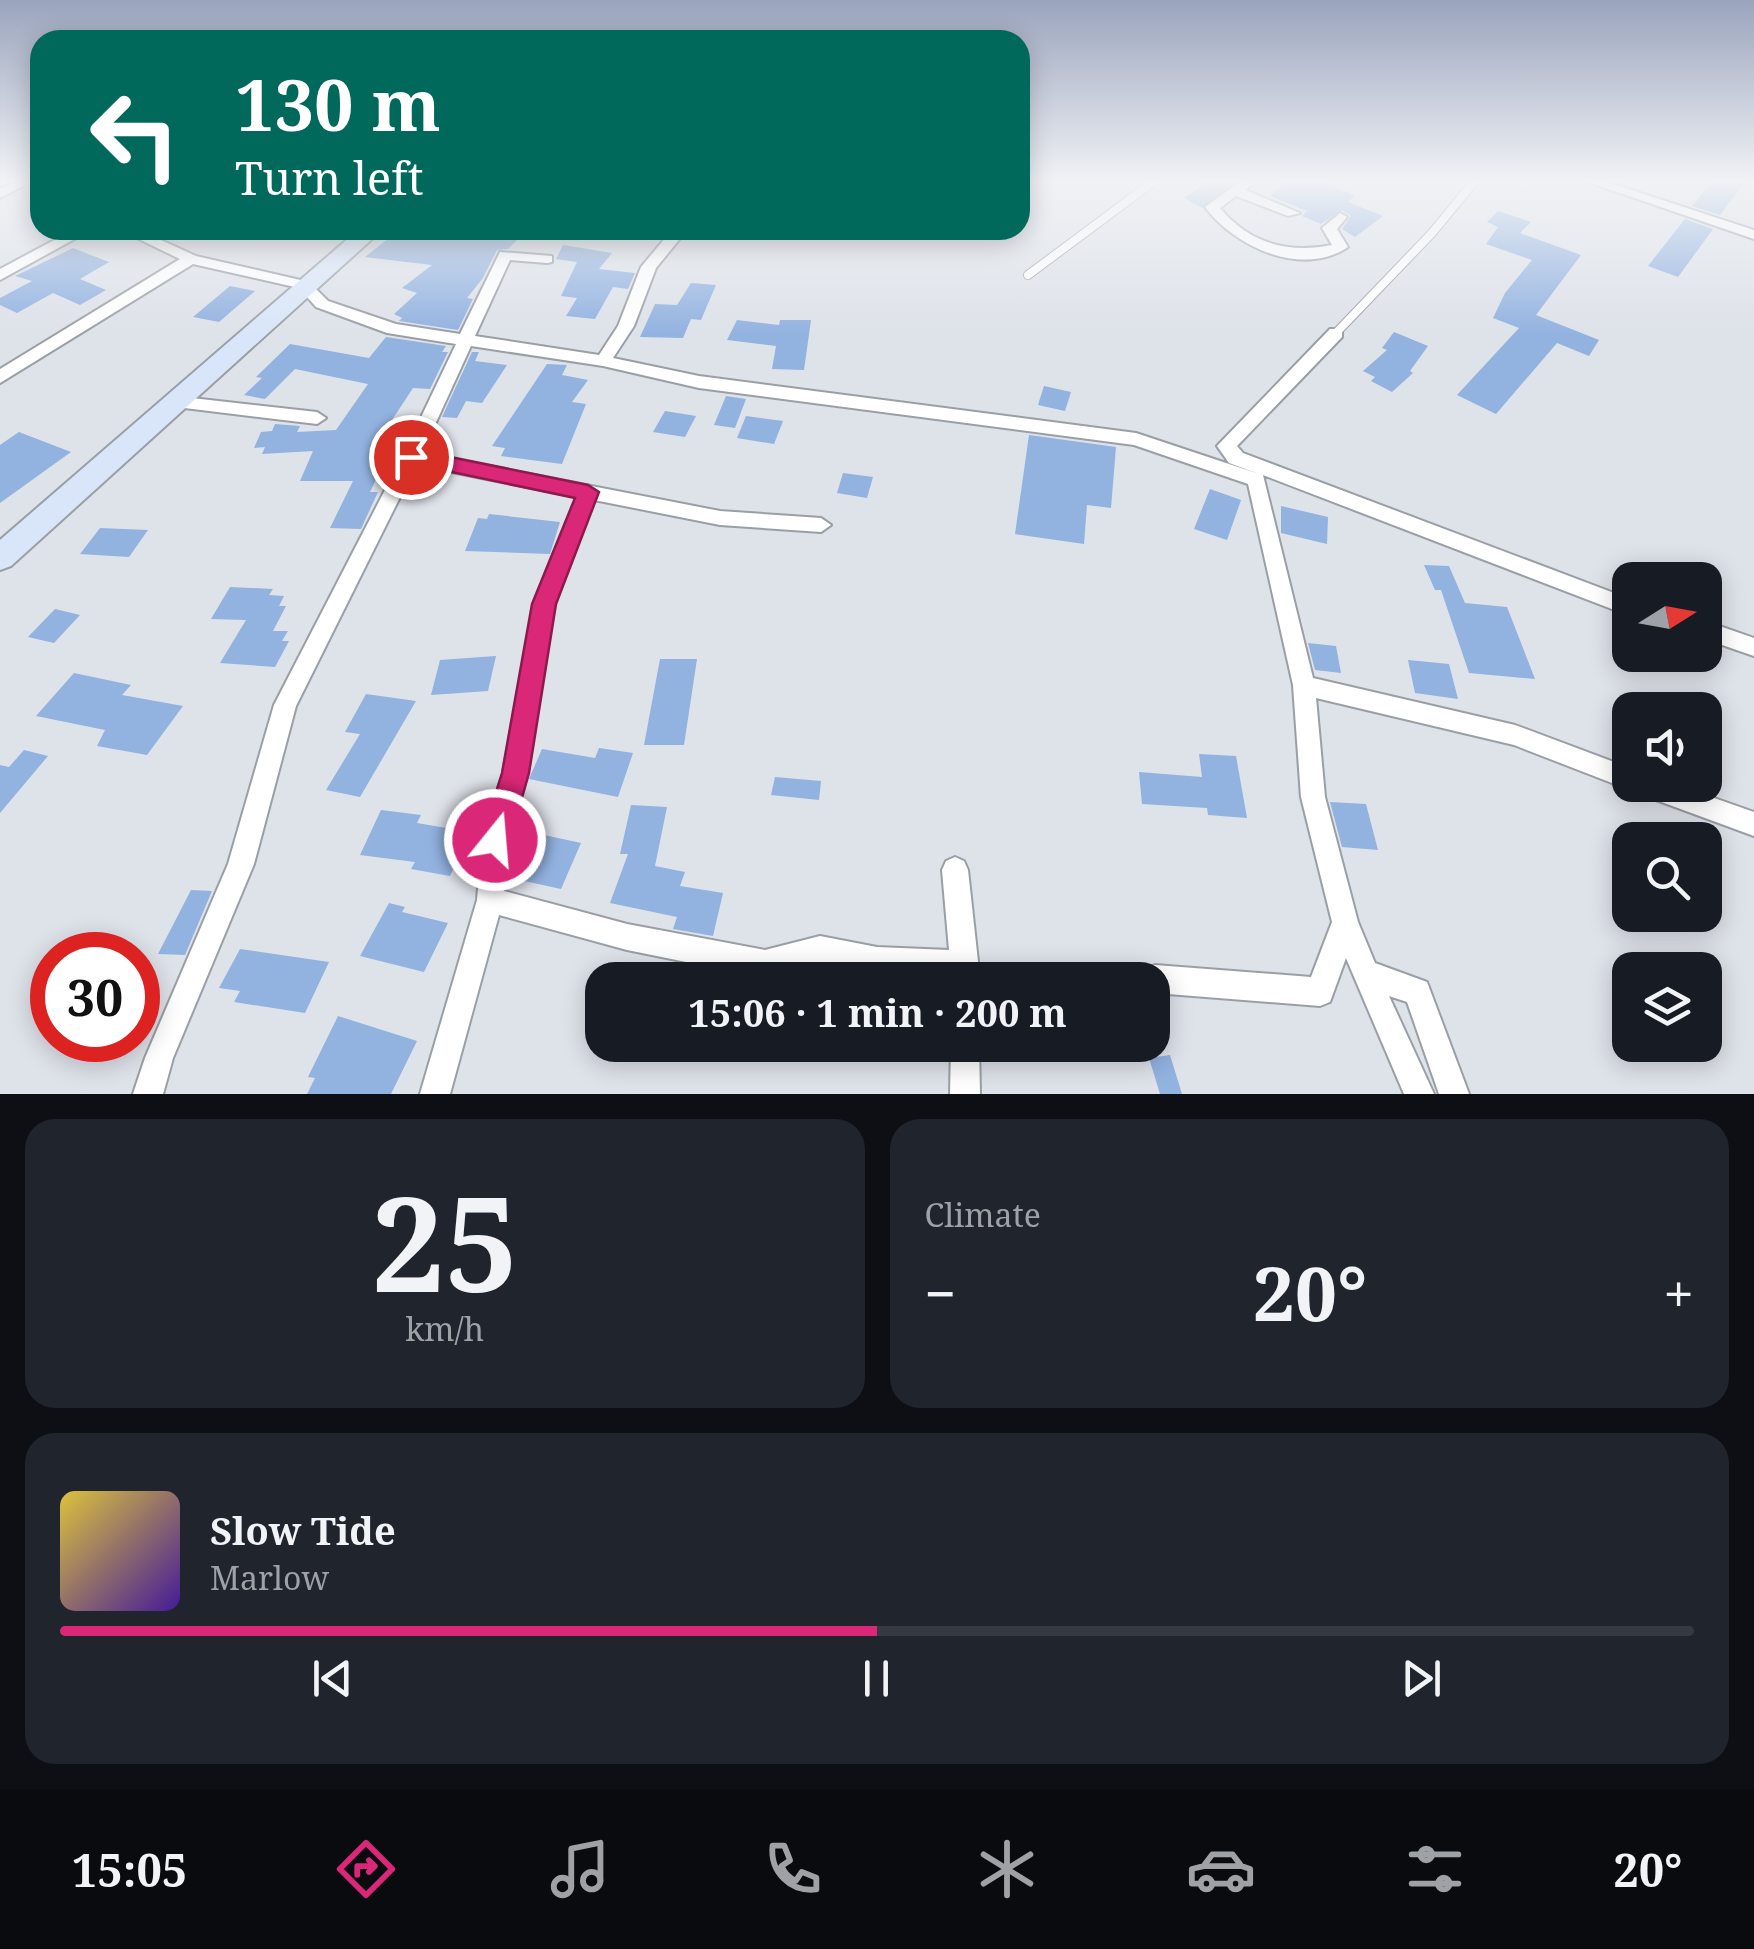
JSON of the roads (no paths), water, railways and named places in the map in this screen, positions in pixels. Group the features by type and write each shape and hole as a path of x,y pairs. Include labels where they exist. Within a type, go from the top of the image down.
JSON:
{"street":[{"path":"1240,233 1253,243 1274,250 1311,255 1341,247 1331,233"},
{"path":"0,275 65,240"},
{"path":"150,240 191,259 304,286 322,304 392,329 464,337 699,382 1136,440 1256,480 1304,685 1314,797 1346,922 1419,1094"},
{"path":"0,558 359,240"},
{"path":"603,361 626,326 650,266 672,240"},
{"path":"148,1094 159,1058 241,864 285,705 411,457 505,255 547,259"},
{"path":"0,377 191,259"},
{"path":"1336,333 1226,446 1236,458 1612,601"},
{"path":"174,402 317,418"},
{"path":"411,457 720,518 821,524"},
{"path":"435,1094 490,900 495,840 515,773 544,604 588,492"},
{"path":"1722,636 1754,647"},
{"path":"1304,685 1515,736 1612,772"},
{"path":"1693,802 1754,824"},
{"path":"954,870 965,962"},
{"path":"490,900 627,938 754,962"},
{"path":"1170,980 1320,992 1346,922"},
{"path":"773,962 820,950 885,962"},
{"path":"1365,973 1417,992 1454,1094"},
{"path":"965,1094 966,1062"}],"lane":[{"path":"1028,275 1084,233"},
{"path":"1336,333 1432,233"}]}
